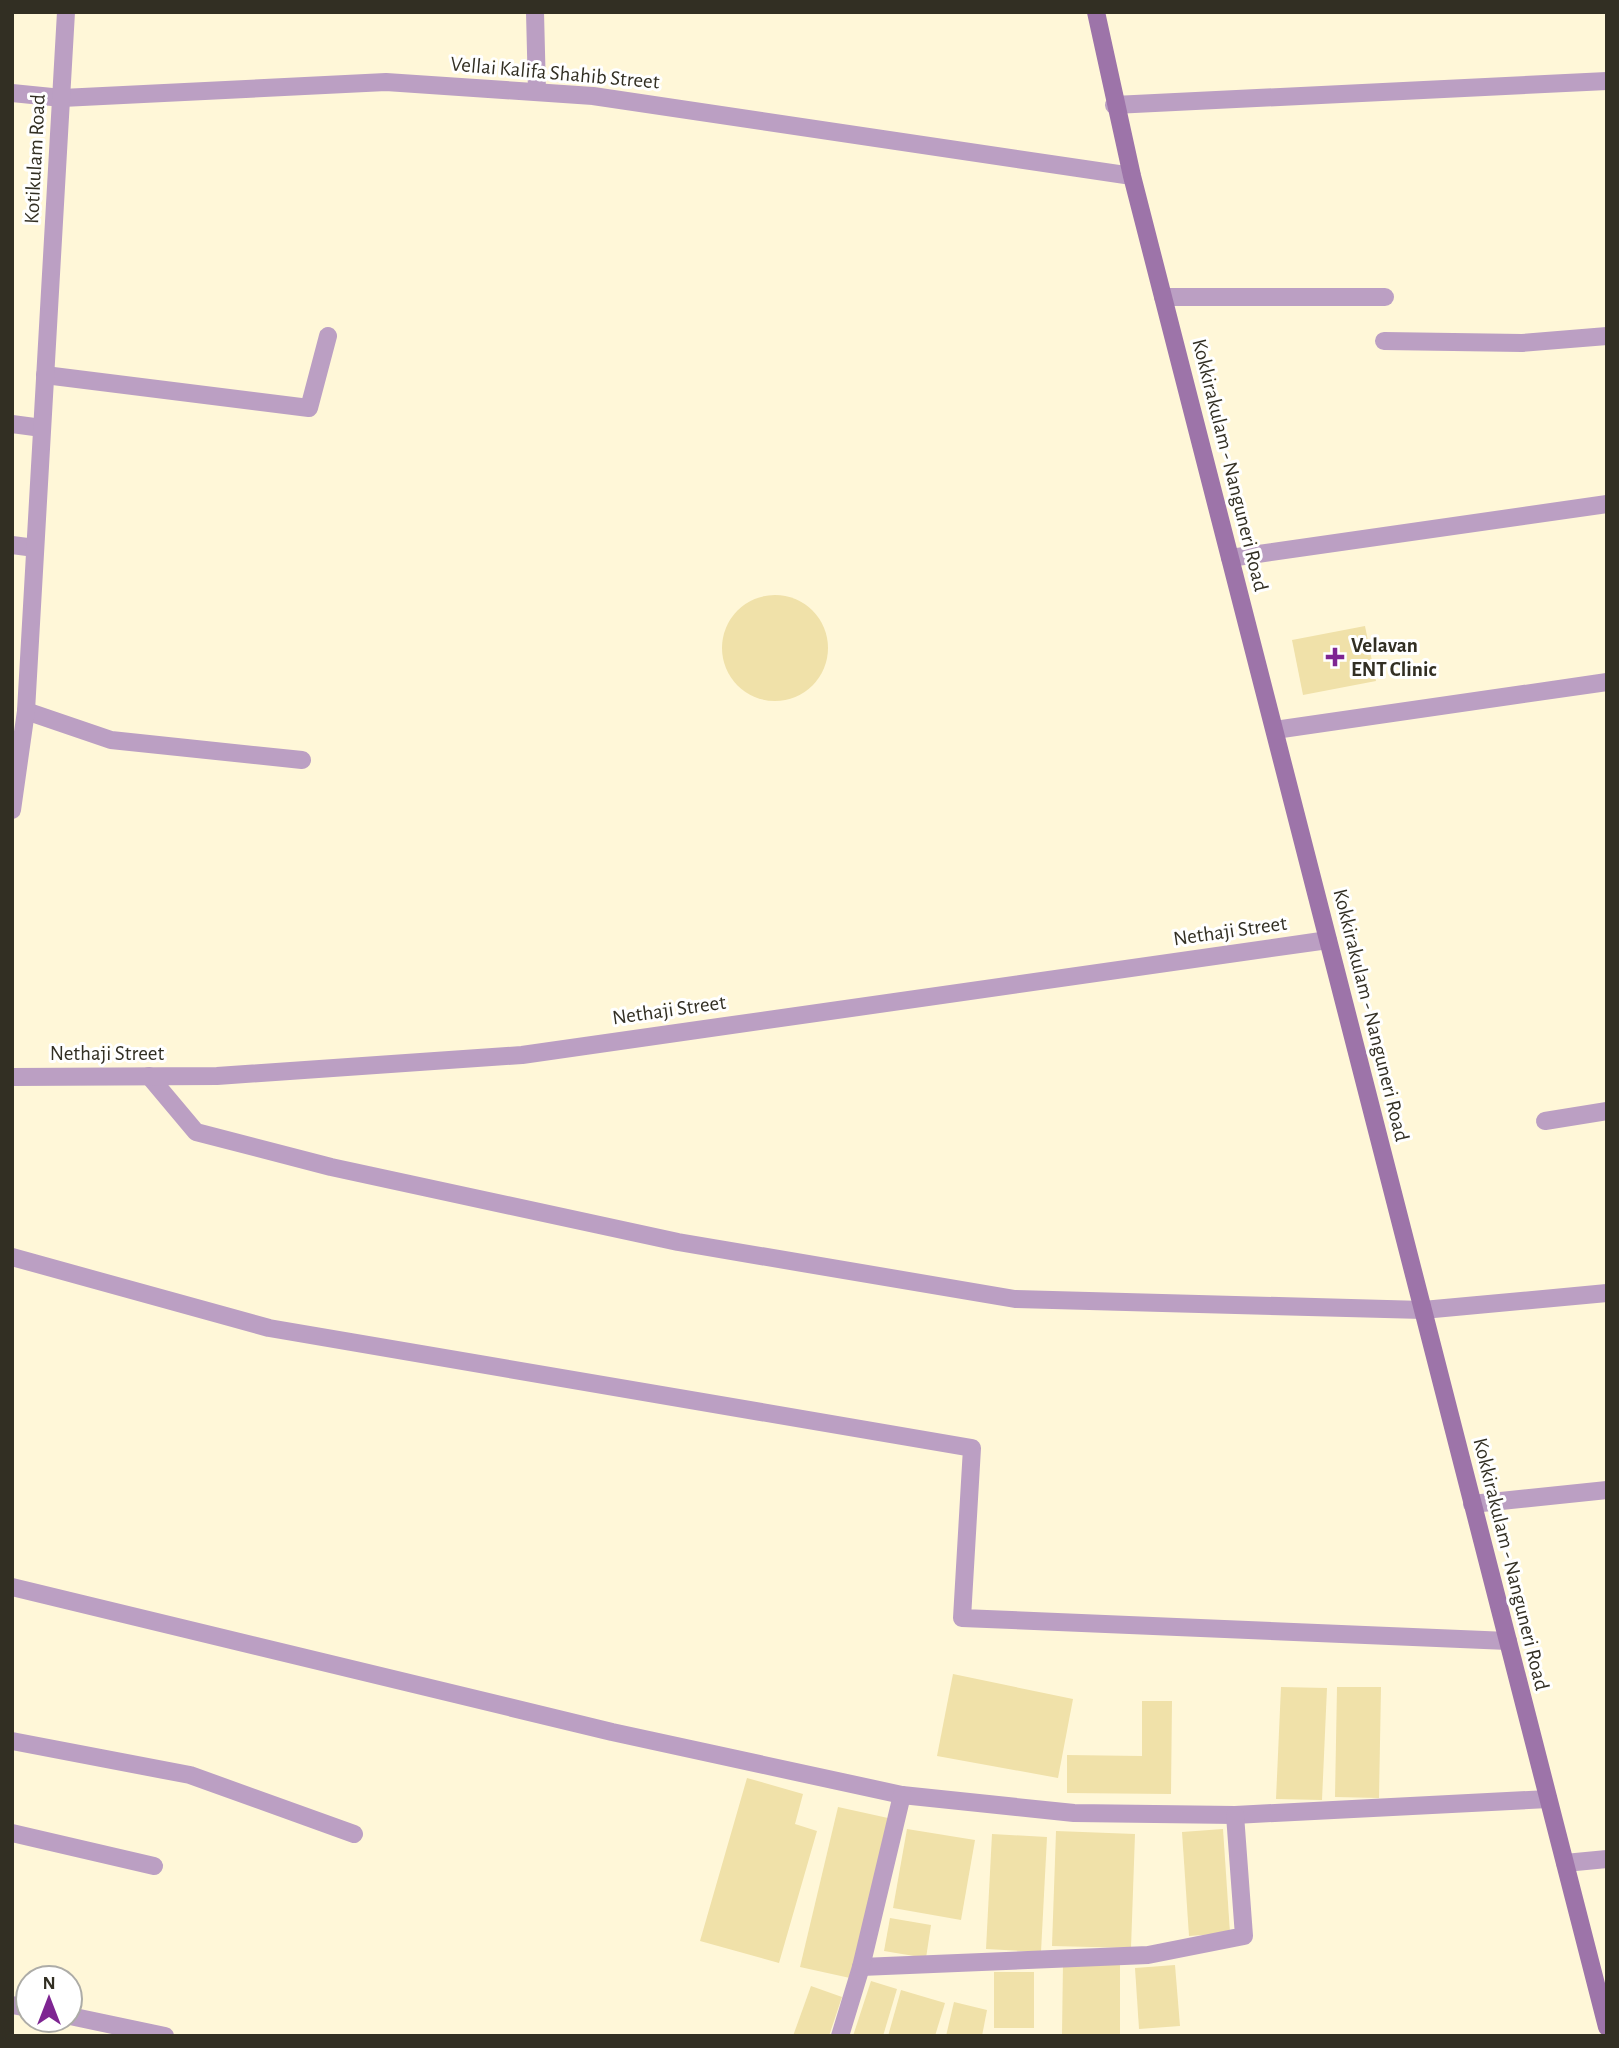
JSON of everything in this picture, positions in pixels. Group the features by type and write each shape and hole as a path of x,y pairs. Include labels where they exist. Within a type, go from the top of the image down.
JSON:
{"main road":[{"name":"Kokkirakulam - Nanguneri Road","path":"1096,12 1114,105 1132,176 1607,2027"}],"street":[{"name":"Kotikulam Road","path":"12,810 17,741 26,711 66,12"},
{"path":"535,12 537,92"},
{"path":"1114,105 1607,81"},
{"name":"Vellai Kalifa Shahib Street","path":"12,93 62,98 386,82 593,96 1132,176"},
{"path":"1163,297 1385,297"},
{"path":"45,375 309,408 328,336"},
{"path":"1384,341 1522,343 1607,336"},
{"path":"12,424 42,428"},
{"path":"1230,558 1607,505"},
{"path":"12,545 35,548"},
{"path":"1275,730 1607,682"},
{"path":"26,711 111,740 302,760"},
{"name":"Nethaji Street","path":"12,1077 217,1076 522,1055 1328,940"},
{"path":"149,1076 196,1132 331,1167 678,1242 1015,1299 1423,1310 1607,1293"},
{"path":"1545,1121 1607,1111"},
{"path":"12,1257 269,1328 972,1448 962,1618 1508,1641"},
{"path":"1472,1504 1607,1490"},
{"path":"12,1587 612,1732 902,1796 1074,1813 1236,1815 1548,1799"},
{"path":"12,1741 190,1775 355,1834"},
{"path":"840,2036 861,1967 902,1796"},
{"path":"861,1967 1149,1955 1244,1936 1236,1815"},
{"path":"12,1833 154,1866"},
{"path":"1565,1863 1607,1859"},
{"path":"84,2020 165,2036"}],"building":[{"path":"775,595 795,599 812,611 824,628 828,648 824,668 812,685 795,697 775,701 755,697 738,685 726,668 722,648 726,628 738,611 755,599"},
{"path":"1365,626 1376,681 1303,695 1292,640"},
{"path":"953,1674 1073,1699 1058,1778 937,1756"},
{"path":"1281,1687 1327,1688 1322,1800 1276,1799"},
{"path":"1337,1687 1381,1687 1379,1798 1335,1797"},
{"path":"1142,1701 1172,1701 1171,1794 1067,1793 1067,1755 1142,1756"},
{"path":"747,1778 803,1794 795,1824 817,1831 779,1963 700,1941"},
{"path":"838,1807 888,1818 850,1978 800,1967"},
{"path":"907,1829 975,1840 961,1920 893,1908"},
{"path":"1223,1829 1230,1933 1189,1936 1182,1832"},
{"path":"1056,1831 1135,1834 1131,1948 1052,1946"},
{"path":"992,1834 1047,1837 1041,1952 986,1949"},
{"path":"890,1918 931,1925 926,1958 884,1951"},
{"path":"1063,1962 1120,1962 1120,2036 1062,2036"},
{"path":"1175,1965 1180,2026 1139,2029 1135,1968"},
{"path":"994,1972 1034,1972 1034,2028 994,2028"},
{"path":"871,1981 897,1989 883,2036 853,2036"},
{"path":"811,1986 842,1997 829,2036 793,2036"},
{"path":"901,1990 945,2003 935,2036 888,2036"},
{"path":"954,2002 987,2010 982,2036 946,2036"}],"place":[{"name":"Velavan ENT Clinic","path":"1335,657"}]}
